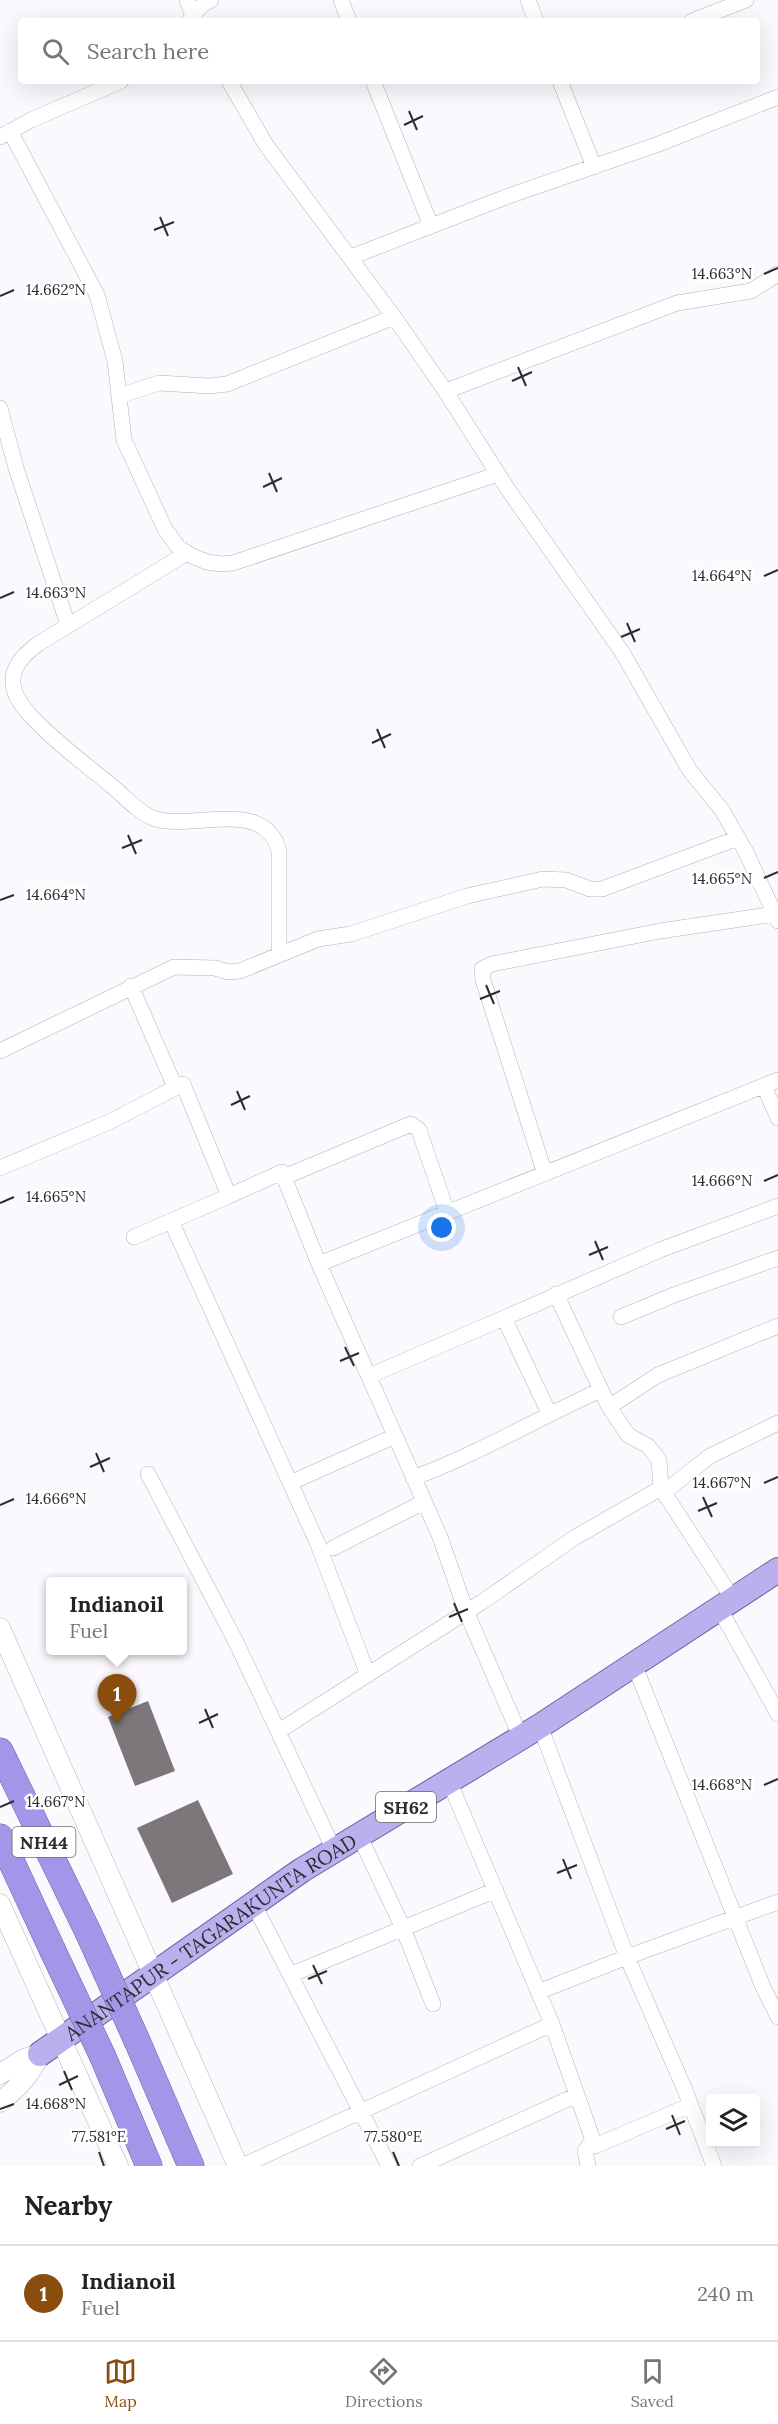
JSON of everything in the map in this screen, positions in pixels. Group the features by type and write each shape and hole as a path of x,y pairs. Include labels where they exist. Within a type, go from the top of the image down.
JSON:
{"highway":[{"name":"NH44","path":"0,1751 88,1932 191,2166"},
{"name":"NH44","path":"0,1837 103,2056 149,2166"}],"main road":[{"name":"ANANTAPUR - TAGARAKUNTA ROAD","path":"40,2054 334,1850 531,1732 778,1570"}],"street":[{"path":"187,0 192,18"},
{"path":"193,18 203,4 211,0"},
{"path":"341,0 348,18"},
{"path":"528,0 535,18"},
{"path":"700,18 746,0"},
{"path":"114,84 5,134 97,295 113,351 122,430 128,450 171,540 187,553 207,562 232,563 498,474"},
{"path":"231,84 266,146 394,317 446,392 498,474 622,652 690,771 722,810 776,911 492,964 482,969 483,980 545,1174"},
{"path":"374,84 431,226"},
{"path":"561,84 594,167"},
{"path":"351,257 656,145 778,97"},
{"path":"446,392 671,305 751,291 778,274"},
{"path":"119,396 159,383 209,386 227,384 394,317"},
{"path":"0,408 16,468 68,625"},
{"path":"187,553 38,644 18,663 14,670 13,687 21,703 53,738 151,817 174,821 246,820 267,830 273,836 279,850 279,955"},
{"path":"0,1051 174,967 215,968 234,973 318,939 351,934 456,899 543,879 566,879 591,890 602,889 738,838"},
{"path":"131,986 175,1087"},
{"path":"0,1168 108,1122 183,1083 229,1196"},
{"path":"319,1264 771,1083 778,1118"},
{"path":"284,1177 411,1124 419,1130 447,1212"},
{"path":"134,1237 282,1172 319,1264 440,1537 466,1611 531,1732 691,2105 714,2166"},
{"path":"369,1376 660,1250 778,1206"},
{"path":"171,1221 333,1582 368,1675"},
{"path":"621,1317 674,1295 778,1258"},
{"path":"556,1294 609,1407 628,1435 648,1446 659,1460 663,1490 726,1603 777,1709"},
{"path":"504,1318 549,1413"},
{"path":"609,1407 658,1375 778,1326"},
{"path":"413,1478 460,1460 549,1413 601,1390"},
{"path":"279,1731 466,1611 574,1538 663,1490 710,1456 778,1423"},
{"path":"290,1484 395,1436"},
{"path":"148,1474 279,1731 334,1850"},
{"path":"333,1548 424,1502"},
{"path":"0,1628 240,2166 552,2024"},
{"path":"634,1664 763,1987 778,2017"},
{"path":"449,1781 552,2024 595,2146 691,2105"},
{"path":"359,1835 403,1928 433,2004"},
{"path":"290,1974 496,1890"},
{"path":"538,1992 627,1956 778,1902"},
{"path":"0,1904 118,2166"},
{"path":"254,1905 389,2166"},
{"path":"0,2074 24,2059 40,2054"},
{"path":"0,2102 20,2086 40,2054"},
{"path":"420,2166 577,2095"},
{"path":"588,2166 585,2151 593,2140"}],"building":[{"path":"148,1701 175,1771 135,1786 108,1717"},
{"path":"198,1800 233,1874 172,1903 137,1828"}],"place":[{"name":"Indianoil","path":"117,1724"}]}
